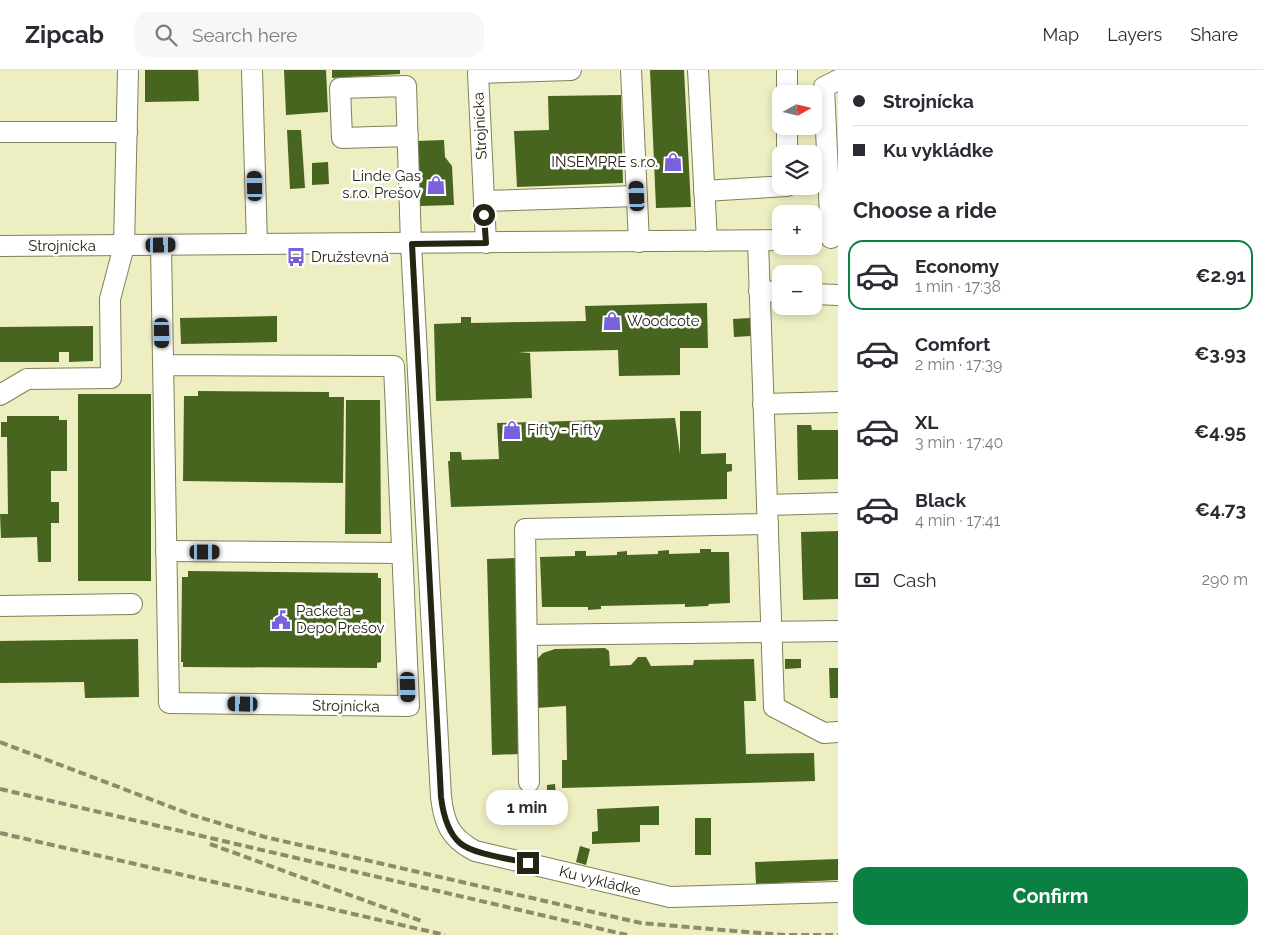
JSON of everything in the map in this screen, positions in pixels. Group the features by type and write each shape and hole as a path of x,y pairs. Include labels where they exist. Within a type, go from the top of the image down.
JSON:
{"street":[{"path":"0,395 27,379 111,378 110,299 124,246 128,70"},
{"path":"252,70 257,244"},
{"name":"Strojnícka","path":"486,243 478,72 571,70"},
{"path":"631,70 639,242"},
{"path":"698,70 707,241"},
{"path":"787,70 787,85"},
{"path":"828,238 824,87 838,80"},
{"path":"0,132 127,132"},
{"name":"Ku vykládke","path":"408,136 441,797 443,815 450,829 461,844 475,850 670,897 838,892"},
{"path":"704,191 772,187"},
{"path":"484,201 637,196"},
{"name":"Strojnícka","path":"0,246 772,240"},
{"path":"758,241 774,707 824,733 838,732"},
{"name":"Strojnícka","path":"161,245 166,551 169,703 409,706 394,366 163,365"},
{"path":"759,290 772,291"},
{"path":"822,294 838,295"},
{"path":"764,404 838,402"},
{"path":"529,782 525,530 768,514 838,503"},
{"path":"166,551 402,553"},
{"path":"0,606 132,604"},
{"path":"527,636 838,631"}],"building":[{"path":"145,70 198,70 199,101 145,102"},
{"path":"284,70 326,70 328,112 286,115"},
{"path":"332,70 400,70 400,74 332,78"},
{"path":"650,70 684,70 691,207 656,208"},
{"path":"621,95 623,183 517,187 514,131 549,130 548,96"},
{"path":"287,130 301,130 305,188 290,189"},
{"name":"Linde Gas s.r.o. Prešov","path":"444,140 445,157 452,166 454,205 419,206 417,141"},
{"path":"328,162 329,184 312,185 312,163"},
{"path":"707,303 708,348 680,348 680,375 619,376 618,350 518,352 530,353 532,398 436,401 434,324 461,323 461,317 471,317 471,323 586,321 585,306"},
{"path":"277,316 277,342 181,344 180,318"},
{"path":"750,318 751,336 734,337 733,319"},
{"path":"93,326 93,361 69,362 69,352 59,352 59,362 0,362 0,327"},
{"path":"198,391 329,392 329,397 344,397 343,483 183,481 184,396 198,396"},
{"path":"78,394 151,394 151,581 78,581"},
{"path":"346,400 380,400 381,534 345,534"},
{"path":"680,411 701,411 701,454 726,453 726,464 732,464 732,471 727,472 727,499 451,507 448,461 450,461 450,452 461,452 462,460 499,459 497,423 675,418 680,454"},
{"path":"7,416 59,416 59,420 67,420 67,471 51,471 51,502 59,502 59,523 51,523 51,562 38,562 37,537 1,538 0,514 8,514 7,437 1,437 1,422 7,422"},
{"path":"797,425 811,425 812,430 838,430 838,479 798,480"},
{"path":"838,531 838,599 803,600 801,532"},
{"path":"700,549 711,549 711,552 729,552 730,603 685,607 685,604 601,606 601,609 588,610 588,607 542,607 540,557 575,556 575,551 586,551 586,556 617,555 617,552 627,551 627,555 658,554 658,551 669,550 669,554 700,553"},
{"path":"516,558 520,754 492,755 487,559"},
{"name":"Packeta - Depo Prešov","path":"188,571 378,573 378,578 381,578 381,662 377,663 377,668 183,667 183,662 181,662 182,577 188,577"},
{"path":"138,639 139,697 85,698 84,682 0,683 0,641"},
{"path":"605,648 609,651 610,666 631,665 638,657 646,657 651,666 693,665 694,660 754,659 756,701 744,701 746,754 814,753 815,781 562,788 562,760 567,760 566,706 536,708 535,665 543,653 555,649"},
{"path":"785,659 801,659 801,668 785,669"},
{"path":"829,668 838,668 838,698 830,698"},
{"path":"555,784 556,798 547,799 547,785"},
{"path":"659,806 659,825 640,825 640,842 592,844 592,832 598,831 597,809"},
{"path":"695,818 711,818 711,855 695,855"},
{"path":"580,846 590,849 586,865 576,862"},
{"path":"838,859 838,880 756,884 755,862"}],"railway":[{"path":"0,742 192,815 265,837 641,923 785,935 838,935"},
{"path":"0,789 627,935"},
{"path":"0,833 445,935"},
{"path":"210,844 424,922"}],"place":[{"name":"INSEMPRE s.r.o.","path":"673,162"},
{"name":"Linde Gas s.r.o. Prešov","path":"436,185"},
{"name":"Družstevná","path":"296,257"},
{"name":"Woodcote","path":"612,321"},
{"name":"Fifty - Fifty","path":"512,430"},
{"name":"Packeta - Depo Prešov","path":"281,620"}],"route":[{"path":"484,215 486,243 412,244 441,797 443,815 461,844 475,850 528,863"}]}
